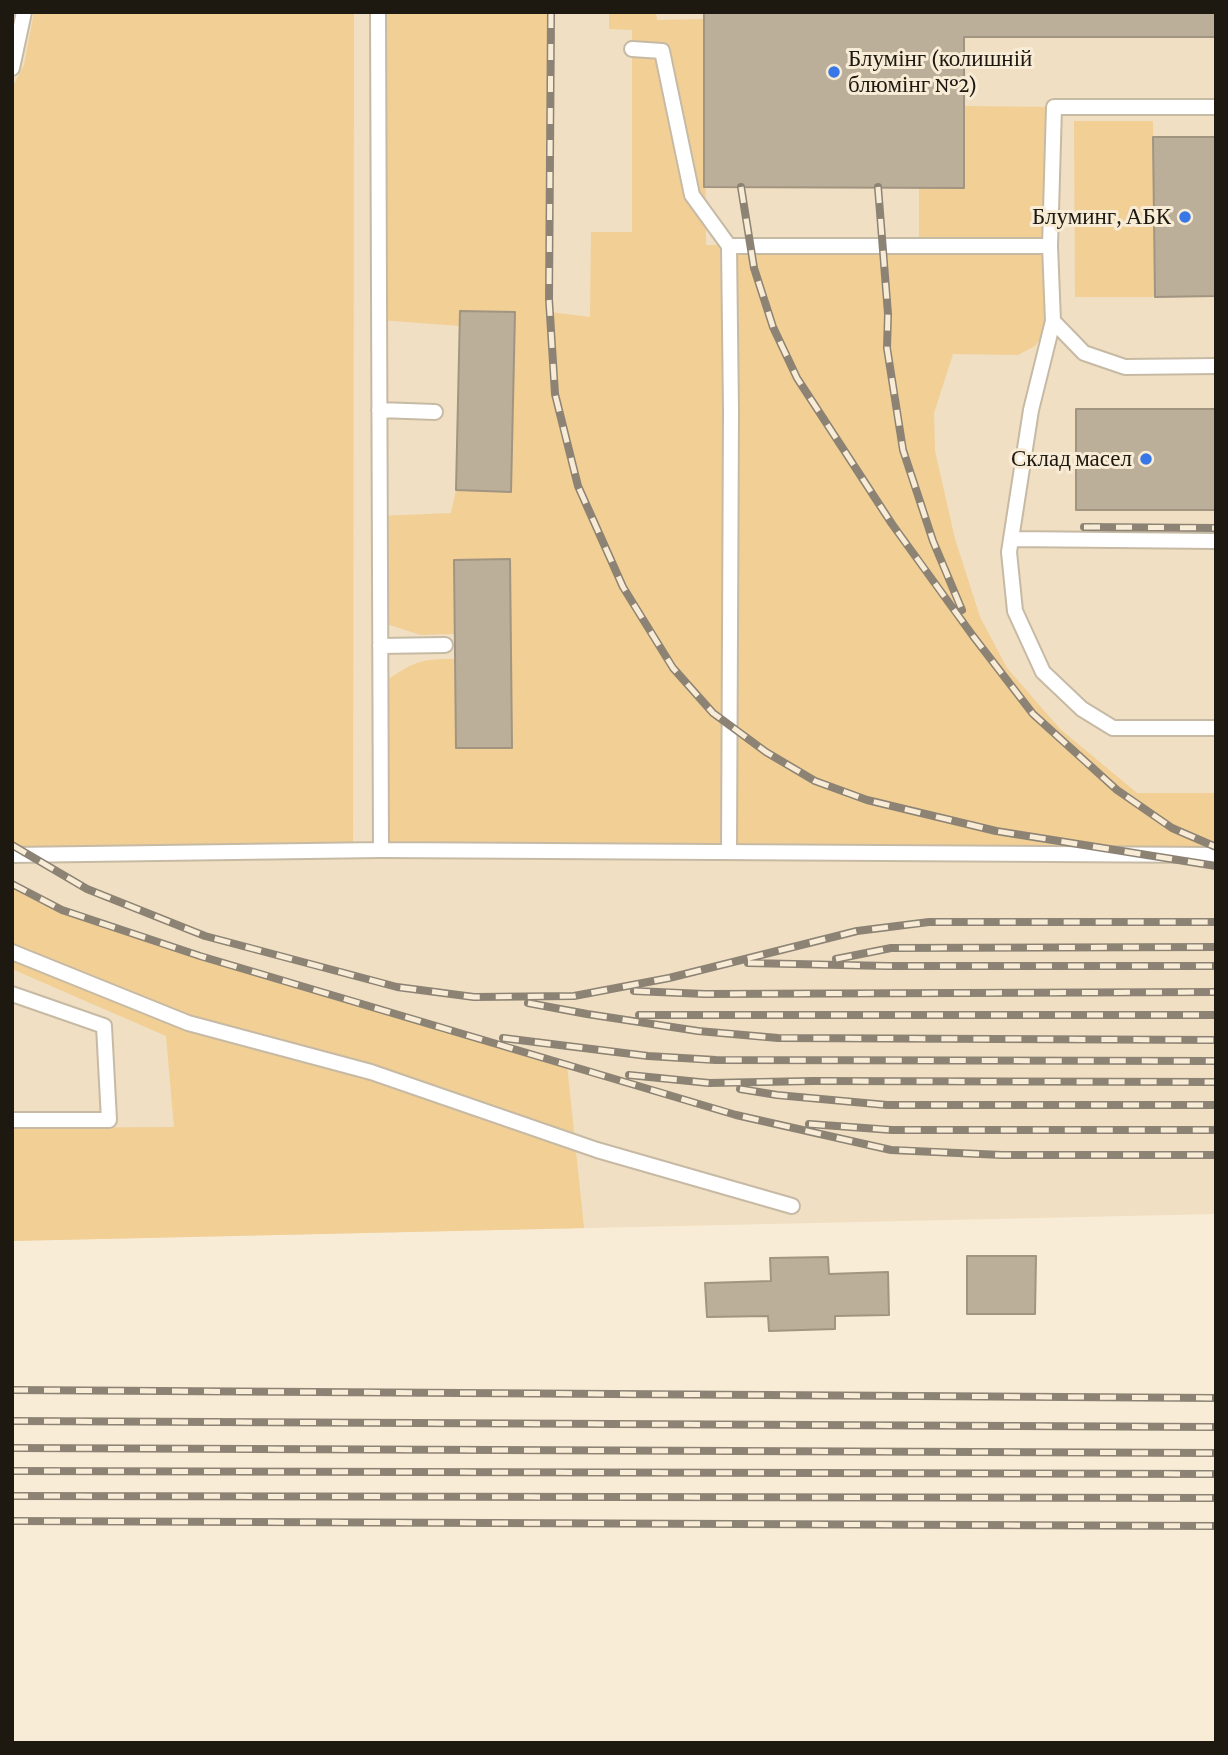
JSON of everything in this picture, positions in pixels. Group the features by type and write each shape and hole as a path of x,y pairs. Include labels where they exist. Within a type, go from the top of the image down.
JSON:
{"lane":[{"path":"12,68 24,12"},
{"path":"378,12 381,850"},
{"path":"632,49 662,51 692,195 729,246 729,852"},
{"path":"1216,107 1054,107 1050,246 1053,321 1028,421 1009,552 1014,611 1043,672 1082,709 1114,727 1216,728"},
{"path":"729,246 1050,246"},
{"path":"1053,321 1084,353 1125,367 1216,366"},
{"path":"379,410 435,412"},
{"path":"1011,539 1216,541"},
{"path":"380,646 445,645"},
{"path":"12,855 381,850 1216,855"},
{"path":"12,952 188,1023 371,1072 597,1150 792,1206"},
{"path":"12,994 104,1026 109,1120 12,1120"}],"shaded area":[{"path":"12,12 1216,12 1216,1214 12,1241"},
{"path":"34,12 354,12 353,851 26,855 12,845 12,88 24,65"},
{"path":"378,12 551,12 550,312 590,317 591,232 632,232 632,30 609,29 609,12 656,12 657,20 704,19 706,245 919,246 919,188 964,187 965,106 1054,107 1053,321 1035,346 1018,355 953,354 934,413 935,451 955,539 980,617 1007,668 1060,729 1137,793 1216,793 1216,855 381,850 380,685 423,661 455,659 456,748 512,748 510,560 454,560 454,634 421,635 380,622 380,516 451,513 456,490 511,492 515,313 460,326 379,320"},
{"path":"1074,121 1153,121 1155,297 1075,297"},
{"path":"12,884 62,910 200,956 567,1065 584,1228 12,1241 12,1128 174,1127 166,1036 12,969"}],"building":[{"name":"Блумінг (колишній блюмінг №2)","path":"704,12 1216,12 1216,37 964,37 964,188 704,187"},
{"name":"Блуминг, АБК","path":"1153,137 1216,137 1216,296 1155,297"},
{"path":"460,311 515,312 511,492 456,490"},
{"name":"Склад масел","path":"1076,409 1216,409 1216,510 1076,510"},
{"path":"510,559 512,748 456,748 454,560"},
{"path":"967,1256 1036,1256 1035,1314 967,1314"},
{"path":"828,1257 829,1274 888,1272 889,1315 835,1316 835,1329 769,1331 768,1316 707,1317 705,1283 771,1281 770,1258"}],"railway":[{"path":"551,12 549,299 555,394 578,486 623,587 673,668 713,713 766,752 815,781 867,800 996,831 1216,866"},
{"path":"741,187 754,268 773,327 797,378 892,524 1033,714 1117,790 1172,828 1216,847"},
{"path":"878,187 888,314 887,348 903,450 933,541 962,610"},
{"path":"1084,527 1216,528"},
{"path":"12,845 87,889 205,936 397,987 474,997 574,996 669,978 857,931 929,922 1216,922"},
{"path":"12,884 62,910 200,956 736,1115 891,1150 1002,1155 1216,1155"},
{"path":"836,959 891,948 1216,947"},
{"path":"748,963 888,966 1216,966"},
{"path":"634,991 705,994 1216,992"},
{"path":"528,1003 698,1031 778,1038 1216,1040"},
{"path":"639,1015 1216,1015"},
{"path":"503,1038 648,1056 716,1060 1216,1061"},
{"path":"629,1075 709,1083 1216,1082"},
{"path":"740,1089 887,1105 1216,1105"},
{"path":"809,1124 892,1130 1216,1130"},
{"path":"12,1390 1216,1398"},
{"path":"12,1421 1216,1427"},
{"path":"12,1448 1216,1453"},
{"path":"12,1471 1216,1474"},
{"path":"12,1496 1216,1498"},
{"path":"12,1521 1216,1526"}],"place":[{"name":"Блумінг (колишній блюмінг №2)","path":"834,72"},
{"name":"Блуминг, АБК","path":"1185,217"},
{"name":"Склад масел","path":"1146,459"}]}
